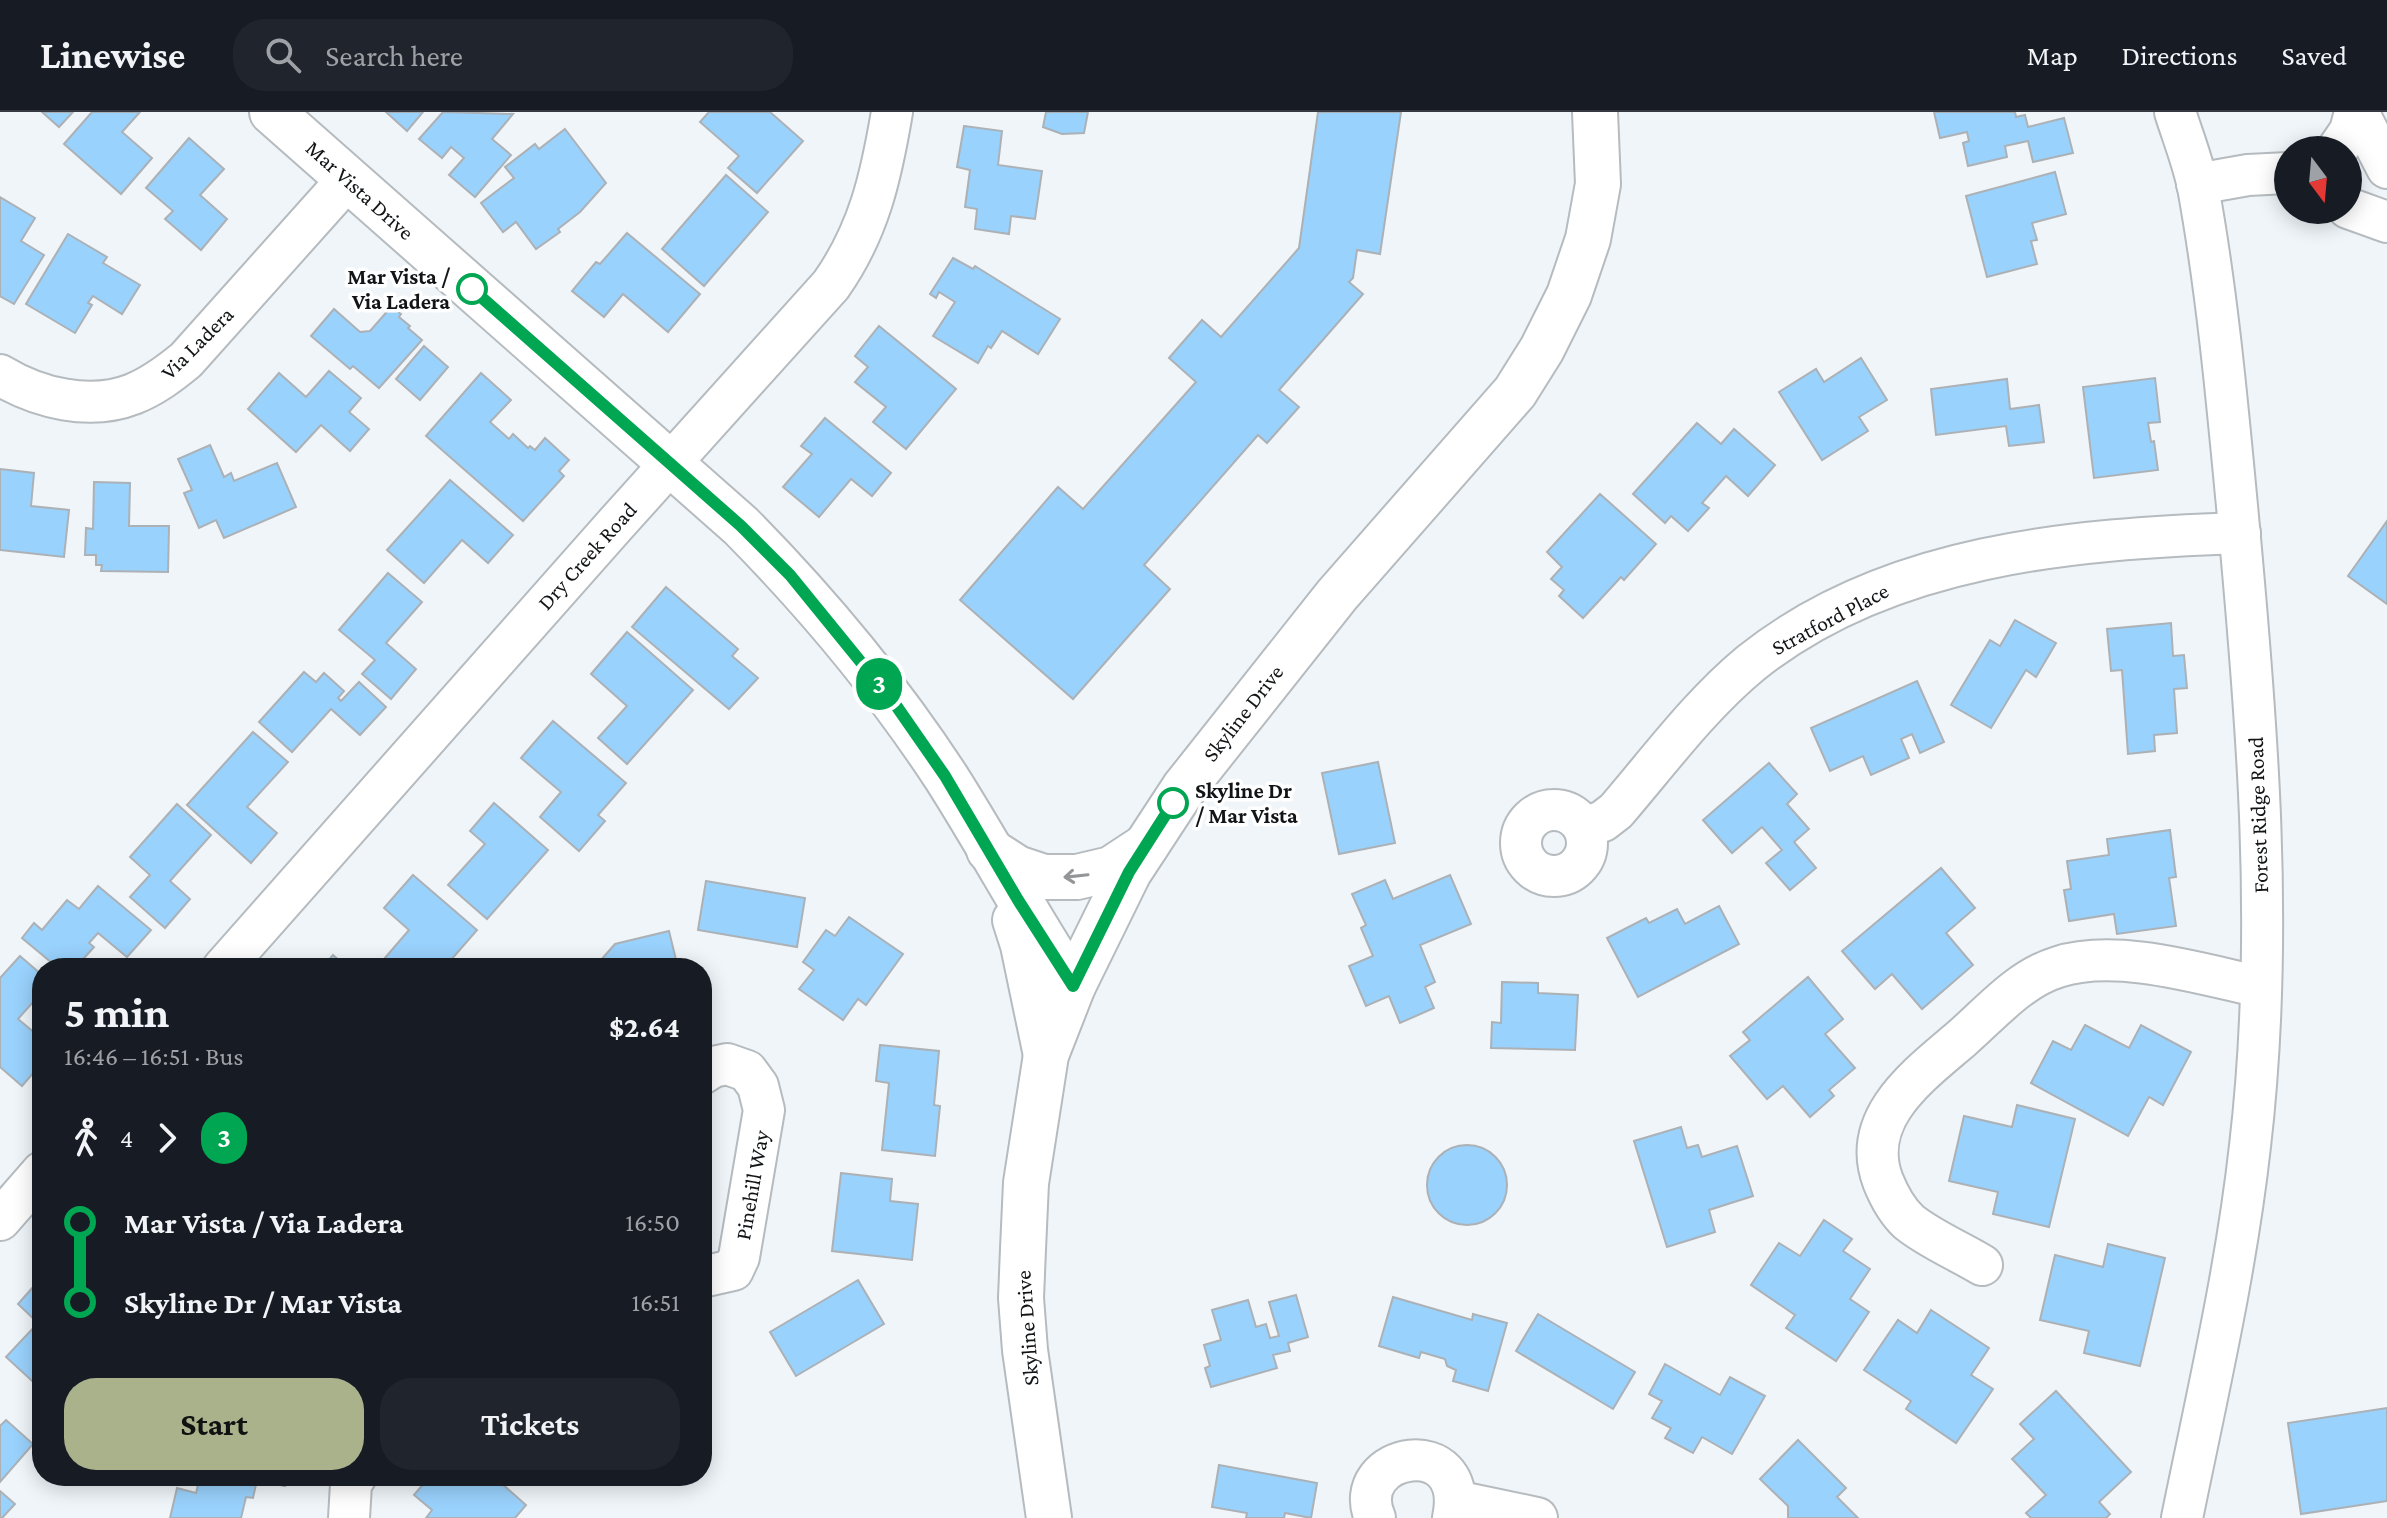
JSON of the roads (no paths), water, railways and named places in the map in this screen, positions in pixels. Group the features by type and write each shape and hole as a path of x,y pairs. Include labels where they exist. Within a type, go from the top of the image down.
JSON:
{"street":[{"name":"Mar Vista Drive","path":"272,112 741,526 790,575 895,704 945,776 1073,986"},
{"name":"Dry Creek Road","path":"232,958 831,285 849,259 873,203 892,112"},
{"name":"Skyline Drive","path":"1049,1518 1025,1350 1021,1298 1026,1183 1046,1055 1073,986 1129,872 1184,788 1337,595 1515,392 1542,349 1569,295 1588,239 1598,184 1595,112"},
{"name":"Forest Ridge Road","path":"2175,112 2197,184 2229,412 2258,767 2261,987 2251,1144 2236,1257 2182,1518"},
{"path":"2347,136 2356,112"},
{"path":"2356,112 2387,168"},
{"path":"2197,184 2274,174"},
{"name":"Via Ladera","path":"0,375 45,395 72,400 103,400 131,395 158,382 186,360 347,180"},
{"path":"2362,213 2387,222"},
{"name":"Stratford Place","path":"1584,828 1603,821 1616,811 1719,691 1752,662 1799,631 1859,600 1909,578 2066,546 2157,536 2240,533"},
{"path":"989,850 1017,868 1044,877 1077,877 1111,869 1146,846"},
{"path":"989,850 1023,945 1046,1055"},
{"path":"1982,1265 1910,1222 1891,1199 1880,1172 1878,1156 1882,1124 1890,1108 1917,1077 2014,991 2059,967 2117,961 2171,968 2261,987"},
{"name":"Pinehill Way","path":"712,1068 727,1064 747,1071 758,1086 764,1110 739,1257 733,1270 712,1275"},
{"path":"0,1220 32,1183"},
{"path":"1375,1518 1372,1493 1378,1478 1391,1466 1406,1459 1435,1464 1446,1474 1454,1487 1454,1510 1537,1518"},
{"path":"349,1518 351,1486"}],"place":[{"name":"Mar Vista / Via Ladera","path":"472,289"},
{"name":"Skyline Dr / Mar Vista","path":"1173,803"}]}
